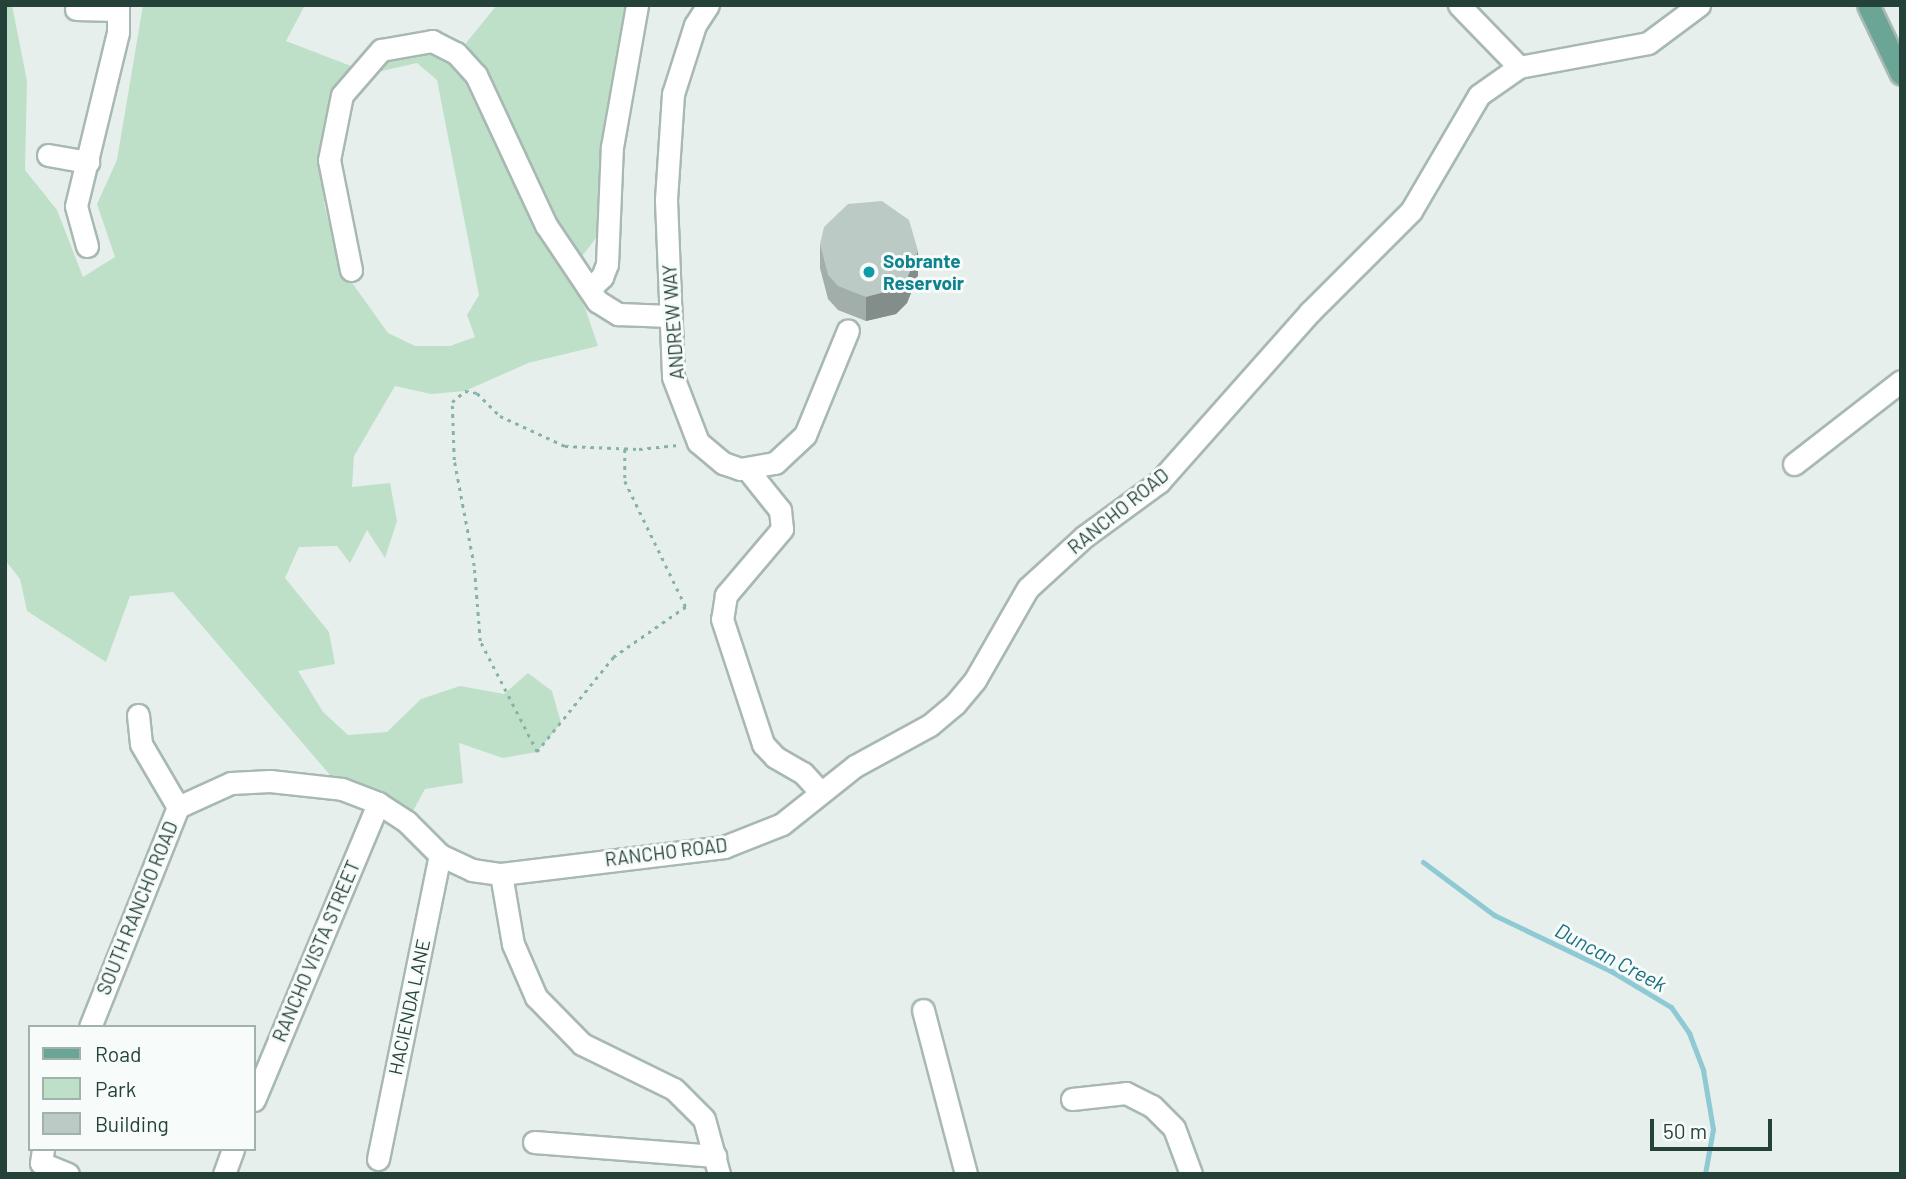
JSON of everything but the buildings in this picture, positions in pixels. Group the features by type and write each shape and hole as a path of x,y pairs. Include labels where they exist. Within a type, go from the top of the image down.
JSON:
{"main road":[{"path":"1868,5 1901,74"}],"street":[{"path":"589,289 602,277 607,264 612,146 637,5"},
{"name":"ANDREW WAY","path":"698,442 673,377 666,200 674,94 695,25 708,5"},
{"path":"1459,5 1519,67"},
{"name":"RANCHO ROAD","path":"501,874 724,847 782,824 855,766 930,725 955,704 975,680 1028,588 1085,536 1159,482 1310,312 1411,211 1479,95 1519,67 1648,43 1699,5"},
{"path":"76,9 118,7 118,32 76,206 87,246"},
{"path":"351,270 329,160 341,94 381,50 432,41 456,53 476,75 546,225 597,301 618,314 670,316"},
{"path":"48,155 88,162"},
{"path":"698,442 723,463 747,469 775,463 805,435 848,330"},
{"path":"1794,464 1901,381"},
{"path":"747,469 779,510 782,528 726,594 722,619 763,744 775,757 803,773 820,792"},
{"path":"138,715 141,744 178,807"},
{"name":"SOUTH RANCHO ROAD","path":"91,1025 178,807 231,783 270,781 342,789 378,803 407,822 440,855 472,870 501,874"},
{"name":"RANCHO VISTA STREET","path":"256,1095 378,803"},
{"name":"HACIENDA LANE","path":"378,1159 440,855"},
{"path":"501,874 513,944 536,997 582,1044 674,1089 704,1119 717,1165 534,1142"},
{"path":"923,1010 966,1174"},
{"path":"1072,1099 1126,1093 1152,1105 1174,1128 1191,1174"},
{"path":"43,1151 41,1163 68,1174"},
{"path":"224,1174 232,1151"}],"path":[{"path":"625,449 625,481 686,607 614,657 537,752 480,641 474,566 454,460 452,402 465,391 477,393 500,416 565,446 625,449 698,442"}],"green space":[{"path":"5,5 12,5 27,81 25,170 57,210 83,277 115,257 97,204 117,160 143,5 305,5 286,41 356,68 324,203 340,266 388,333 415,346 450,346 475,337 467,315 479,295 437,80 417,63 364,75 394,52 424,47 453,55 474,85 581,296 598,346 528,363 465,391 431,394 395,386 354,456 352,487 390,483 397,521 385,558 367,530 350,563 337,546 299,547 285,578 329,632 335,664 298,671 323,712 348,735 387,732 421,699 460,686 504,694 528,673 552,691 561,723 537,752 503,758 459,743 463,783 425,789 407,822 342,789 173,592 130,596 106,662 27,611 20,579 5,560"},
{"path":"497,5 631,5 603,229 579,260 544,206 503,123 496,86 466,43"}],"waterway":[{"name":"Duncan Creek","path":"1423,862 1494,915 1611,971 1671,1007 1689,1033 1703,1070 1713,1129 1705,1174"}],"place":[{"name":"Sobrante Reservoir","path":"869,272"}]}
